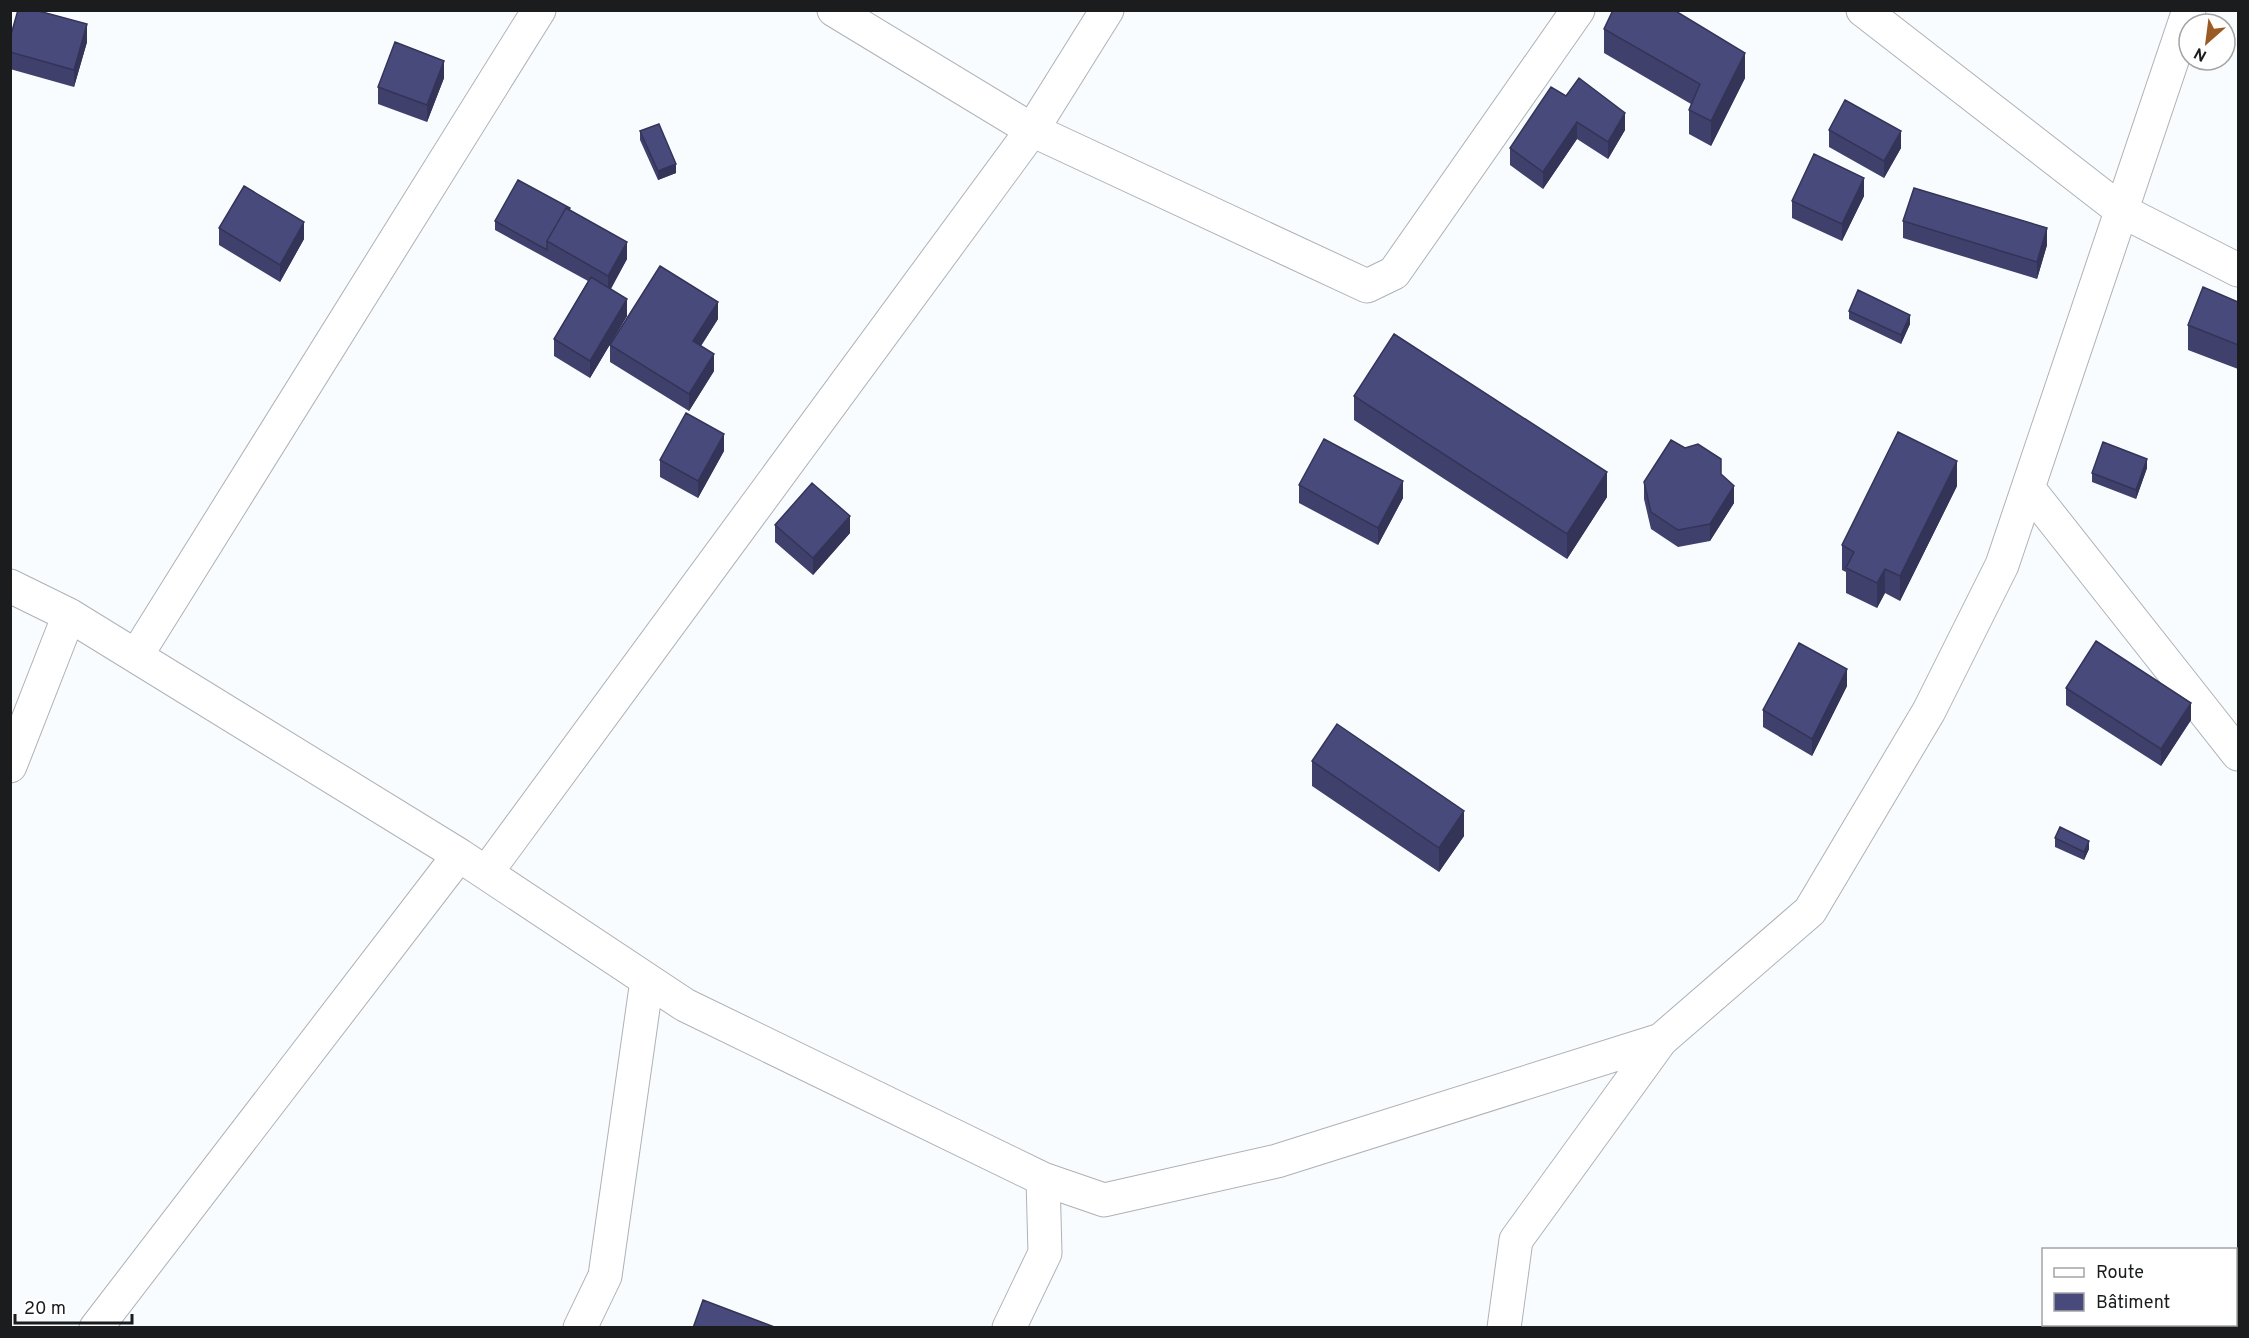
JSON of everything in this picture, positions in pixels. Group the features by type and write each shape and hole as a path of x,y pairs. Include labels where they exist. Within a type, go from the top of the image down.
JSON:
{"street":[{"path":"136,656 538,10"},
{"path":"834,10 1032,130 1367,286 1394,273 1578,10"},
{"path":"486,873 1032,130 1107,10"},
{"path":"1863,10 2122,211 2238,270"},
{"path":"1504,1328 1516,1240 1661,1040 1810,911 1929,711 2002,565 2189,10"},
{"path":"2028,488 2238,754"},
{"path":"10,586 69,615 459,855 685,1005 1043,1179 1104,1200 1277,1161 1661,1040"},
{"path":"10,766 69,615"},
{"path":"96,1328 459,855"},
{"path":"580,1328 604,1276 646,980"},
{"path":"1009,1328 1045,1253 1043,1179"}],"building":[{"path":"18,10 35,10 87,24 74,70 10,52 10,38"},
{"path":"1613,10 1674,10 1745,53 1711,121 1689,110 1700,84 1604,29"},
{"path":"395,42 444,61 427,105 378,87"},
{"path":"1579,78 1625,113 1608,142 1577,122 1543,172 1510,148 1551,87 1566,96"},
{"path":"1845,100 1901,131 1884,161 1829,130"},
{"path":"659,124 676,164 658,171 640,131"},
{"path":"1814,154 1864,178 1842,224 1792,201"},
{"path":"518,180 570,208 569,210 566,208 547,241 547,250 495,221"},
{"path":"244,186 304,222 280,265 219,228"},
{"path":"1914,188 2047,228 2037,262 1903,221"},
{"path":"566,208 627,242 608,276 547,241"},
{"path":"660,266 718,302 693,341 714,354 689,394 610,345"},
{"path":"591,277 627,299 590,361 554,339"},
{"path":"2203,287 2238,302 2238,345 2188,325"},
{"path":"1858,290 1910,315 1901,335 1849,311"},
{"path":"1394,334 1607,472 1567,534 1354,396"},
{"path":"686,413 724,434 698,481 660,460"},
{"path":"1898,432 1957,461 1900,576 1885,569 1877,583 1846,568 1854,552 1842,545"},
{"path":"1324,439 1403,481 1378,528 1299,485"},
{"path":"1671,440 1685,448 1698,444 1721,459 1721,474 1734,486 1710,524 1678,530 1651,512 1644,482"},
{"path":"2103,442 2147,459 2136,490 2092,473"},
{"path":"812,483 850,516 813,558 775,525"},
{"path":"2096,641 2191,703 2161,749 2066,688"},
{"path":"1799,643 1847,669 1812,739 1763,710"},
{"path":"1337,724 1464,811 1439,848 1312,761"},
{"path":"2060,827 2089,841 2084,852 2055,838"},
{"path":"703,1300 777,1328 693,1328"}]}
